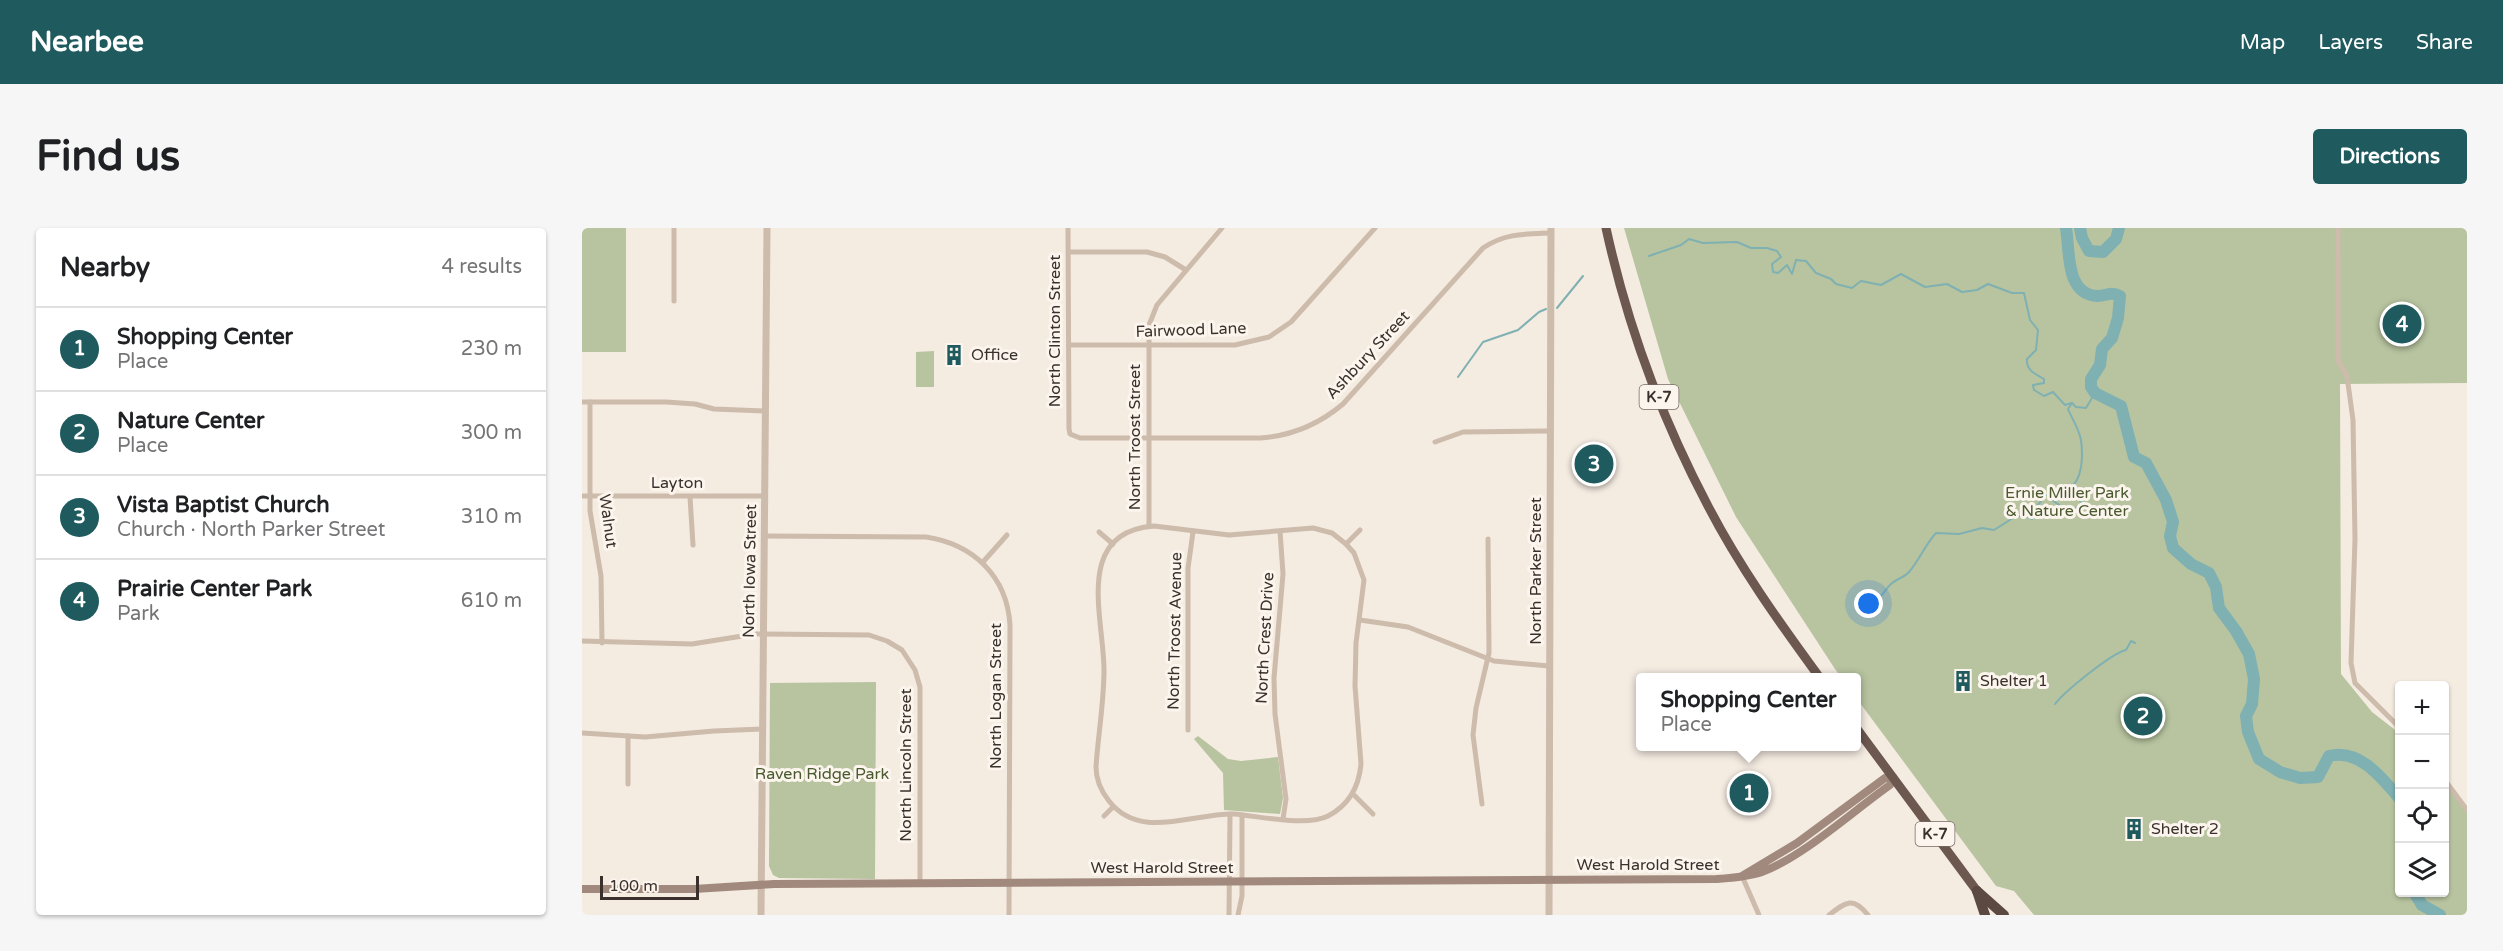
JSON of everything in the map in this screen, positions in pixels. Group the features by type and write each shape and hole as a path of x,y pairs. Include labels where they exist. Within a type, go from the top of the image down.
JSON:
{"highway":[{"name":"K-7","path":"1606,228 1618,279 1640,351 1673,432 1707,506 1777,619 1816,673"},
{"name":"K-7","path":"1861,734 1977,891 2004,915"},
{"name":"K-7","path":"1977,891 1986,915"}],"main road":[{"name":"West Harold Street","path":"582,889 694,889 761,884 1708,880 1760,873 1790,858 1890,785 1893,777"}],"street":[{"path":"674,228 674,302"},
{"name":"North Iowa Street","path":"761,915 766,228"},
{"name":"North Clinton Street","path":"1068,228 1070,434"},
{"name":"North Troost Street","path":"1149,526 1149,325 1157,305 1222,228"},
{"name":"Fairwood Lane","path":"1069,345 1236,345 1269,337 1295,318 1376,228"},
{"path":"2338,228 2338,361 2347,376 2352,420 2355,539 2351,663 2355,682 2395,723"},
{"name":"North Parker Street","path":"1549,915 1551,231"},
{"name":"Ashbury Street","path":"1070,434 1080,438 1148,438 1270,437 1294,433 1317,423 1342,404 1483,248 1511,234 1551,231"},
{"path":"1069,252 1148,252 1165,257 1186,270"},
{"path":"582,402 666,402 695,404 714,409 766,411"},
{"name":"Walnut","path":"590,402 590,496 592,525 602,576 602,643"},
{"path":"1435,442 1463,432 1549,431"},
{"name":"Layton","path":"582,496 765,496"},
{"path":"690,497 693,545"},
{"path":"1149,526 1229,535 1302,528 1320,529 1337,536 1354,553 1363,576 1356,643 1355,686 1361,764 1360,775 1353,794 1339,809 1320,819 1304,821 1230,814 1150,823 1124,815 1113,807 1098,783 1096,767 1104,670 1097,581 1103,559 1113,544 1127,534 1149,526"},
{"path":"1346,544 1360,530"},
{"name":"North Crest Drive","path":"1280,531 1283,574 1274,678 1275,714 1286,799 1284,819"},
{"path":"1099,532 1113,544"},
{"name":"North Troost Avenue","path":"1188,730 1188,568 1193,532"},
{"path":"983,562 1007,535"},
{"name":"North Logan Street","path":"764,536 926,537 960,546 983,562 1000,586 1010,616 1009,915"},
{"path":"1482,804 1473,750 1473,725 1487,659 1488,539"},
{"path":"1360,620 1408,627 1504,664 1549,666"},
{"name":"North Lincoln Street","path":"582,641 692,644 736,635 763,633 869,635 893,644 910,661 918,677 921,694 920,883"},
{"path":"582,733 628,736 762,729"},
{"path":"628,736 628,784"},
{"path":"2449,785 2467,810"},
{"path":"1353,794 1373,814"},
{"path":"1104,816 1113,807"},
{"path":"1229,915 1230,814"},
{"path":"1238,915 1242,881 1242,815"},
{"path":"1742,876 1759,915"},
{"path":"1829,915 1845,903 1860,906 1868,915"}],"green space":[{"path":"582,228 626,228 626,352 582,352"},
{"name":"Ernie Miller Park & Nature Center","path":"1624,228 2467,228 2467,383 2340,384 2341,674 2372,712 2395,730 2395,897 2449,897 2449,785 2467,810 2467,915 2034,915 2014,891 1996,886 1861,704 1861,673 1838,673 1736,517 1668,379"},
{"path":"934,351 934,387 916,387 916,352"},
{"name":"Raven Ridge Park","path":"876,682 875,879 779,878 773,875 769,866 770,683"},
{"path":"1198,736 1228,759 1241,761 1278,757 1283,798 1280,814 1224,810 1223,773 1194,739"}],"waterway":[{"path":"2066,228 2071,270 2079,288 2097,296 2111,294 2120,296 2118,318 2112,338 2102,349 2100,365 2091,379 2091,387 2095,393 2121,406 2134,457 2146,463 2166,500 2173,522 2170,536 2173,548 2191,564 2209,573 2216,587 2219,608 2249,654 2254,679 2252,704 2246,716 2248,732 2259,759 2280,772 2300,778 2318,777 2329,756 2350,756 2378,774 2395,793"},
{"path":"2080,228 2089,251 2103,252 2116,239 2119,228"},
{"path":"1649,256 1681,245 1689,239 1703,243 1737,242 1751,248 1767,248 1777,251 1781,257 1772,264 1773,272 1778,273 1787,265 1792,274 1796,260 1806,261 1816,273 1831,279 1836,284 1852,288 1861,281 1881,285 1901,274 1925,287 1947,284 1962,292 1977,290 1988,284 2012,293 2024,293 2030,320 2038,330 2036,350 2027,359 2027,363 2032,372 2044,379 2044,383 2033,385 2034,390 2044,396 2053,392 2065,405 2072,403 2076,407 2086,408 2095,393"},
{"path":"1557,308 1583,276"},
{"path":"1458,377 1483,342 1518,330 1539,312 1546,309"},
{"path":"1873,600 1909,572 1936,533 1959,534 1982,528 1994,530 2013,518 2023,515 2032,519 2032,512 2046,495 2065,508 2079,507 2081,503 2079,498 2069,493 2069,488 2077,480 2082,460 2080,436 2068,409 2072,403"},
{"path":"2055,704 2089,673 2126,650 2131,641 2135,643"},
{"path":"2417,897 2422,905 2440,915"}],"place":[{"name":"Prairie Center Park","path":"2402,324"},
{"name":"Office","path":"954,355"},
{"name":"Vista Baptist Church","path":"1594,464"},
{"name":"Shelter 1","path":"1963,681"},
{"name":"Nature Center","path":"2143,716"},
{"name":"Shopping Center","path":"1749,793"},
{"name":"Shelter 2","path":"2134,829"}]}
